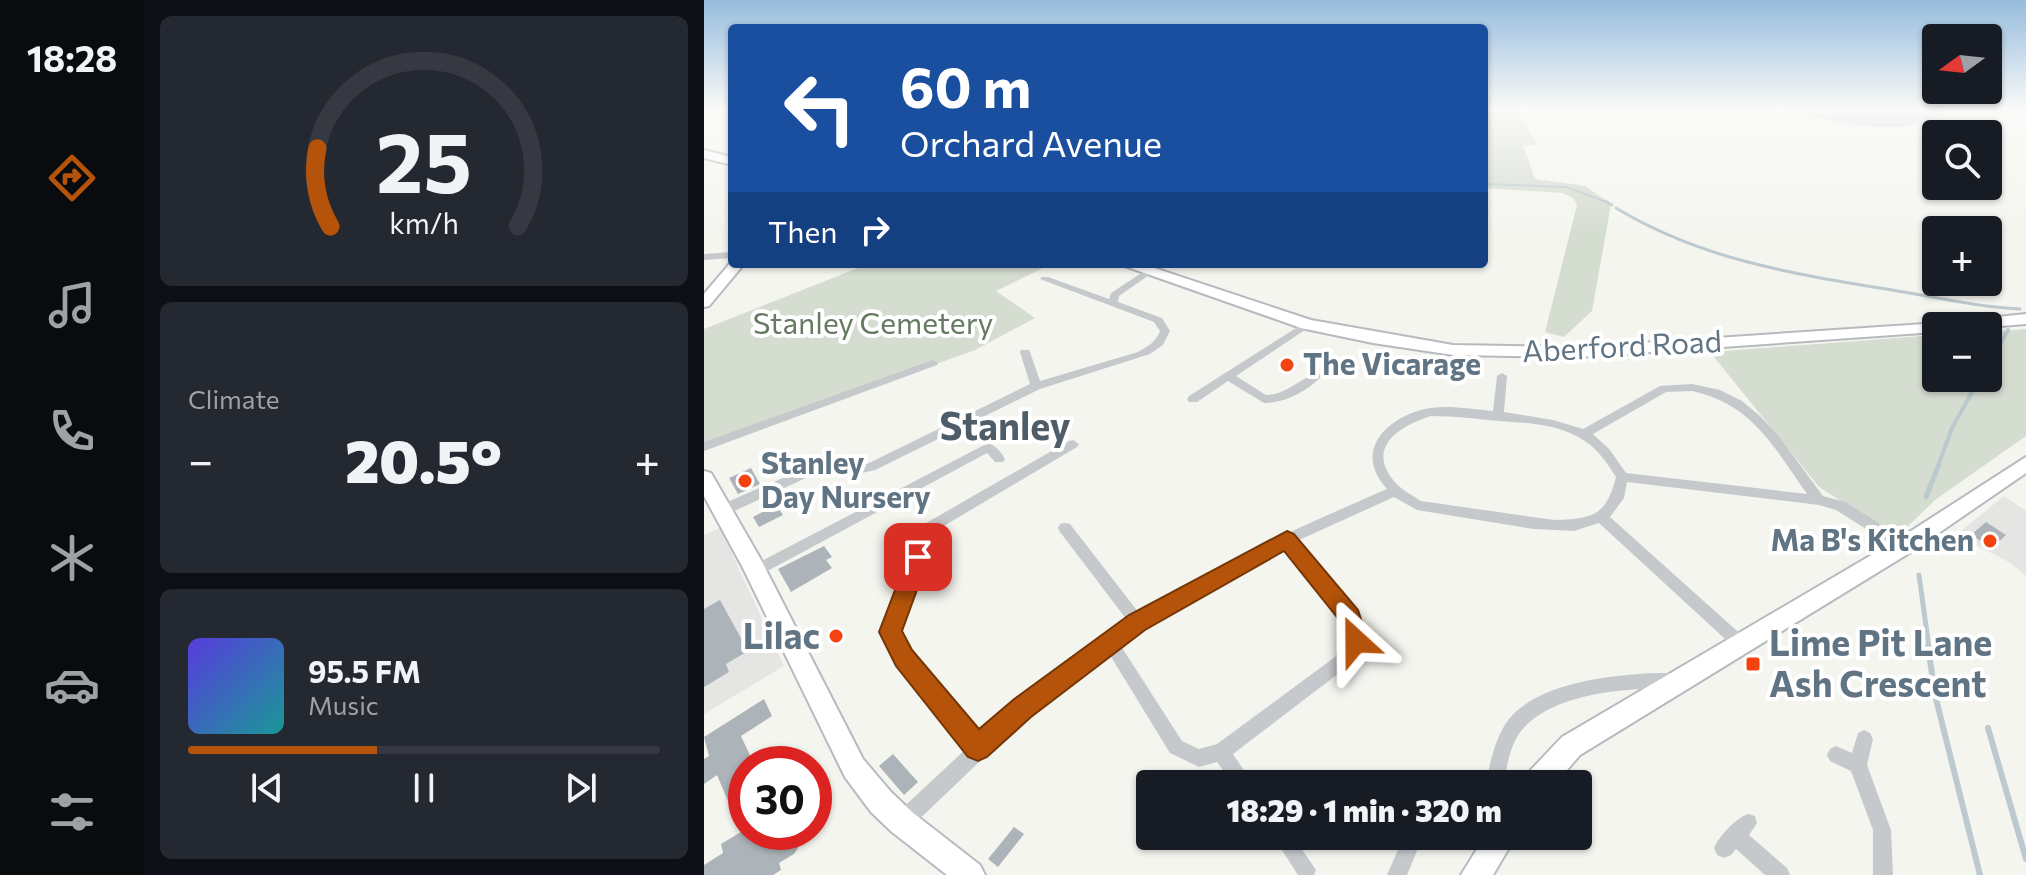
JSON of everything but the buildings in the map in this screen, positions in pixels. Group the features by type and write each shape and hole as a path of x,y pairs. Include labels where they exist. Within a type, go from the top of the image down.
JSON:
{"main road":[{"path":"704,154 728,160"},
{"name":"Aberford Road","path":"1140,268 1307,324 1413,346 1501,352 1579,352 1922,328"},
{"path":"2002,321 2026,319"}],"street":[{"path":"704,257 728,255"},
{"path":"704,303 734,268"},
{"path":"1113,304 1114,295 1149,271"},
{"path":"723,510 819,467 853,471 871,467 1036,386 1155,347 1163,336 1162,324 1045,279"},
{"path":"1193,399 1307,324"},
{"path":"1023,351 1036,386"},
{"path":"704,447 933,363"},
{"path":"1228,376 1270,400 1284,397 1317,376"},
{"path":"1498,417 1502,376"},
{"path":"1584,434 1664,389 1678,386 1712,390 1750,410 1819,500"},
{"path":"1431,412 1498,417 1584,434 1606,452 1622,477 1618,498 1601,517 1567,526 1552,526 1417,505 1395,491 1380,472 1378,452 1381,439 1396,424 1431,412"},
{"path":"978,748 904,658 891,632 926,530 1073,444"},
{"path":"755,571 988,447 999,459"},
{"path":"1550,770 1571,746 1904,546 2026,464"},
{"path":"1622,477 1819,500 1840,506 1904,546"},
{"path":"704,478 755,571 854,768 881,802 902,822 970,875"},
{"path":"902,822 1022,709 1137,622 1287,539 1395,491"},
{"path":"1601,517 1741,644"},
{"path":"1065,528 1137,622"},
{"path":"1110,642 1176,747 1199,758 1221,752 1341,662 1356,641 1350,617 1287,539"},
{"path":"1497,770 1505,743 1516,722 1533,708 1557,698 1648,679 1677,681"},
{"path":"1864,739 1858,765 1882,830 1883,875"},
{"path":"1221,752 1234,770"},
{"path":"1836,755 1858,765"},
{"path":"1736,835 1780,875"},
{"path":"1292,850 1306,870"},
{"path":"1397,875 1408,850"}],"shaded area":[{"path":"2004,496 2026,511 2026,576 2009,562 1956,535"},
{"path":"720,528 784,666 704,714 704,535"}],"green space":[{"path":"1488,150 1525,150 1535,179 1585,186 1611,204 1592,311 1564,337 1545,332 1577,205 1574,199 1563,193 1488,188"},
{"name":"Stanley Cemetery","path":"858,268 1043,268 996,291 1035,318 975,350 704,447 704,329"},
{"path":"2026,329 2026,436 1935,500 1897,537 1819,487 1710,352 1922,336 1922,392 2002,392 2002,331"}],"waterway":[{"path":"1488,184 1566,187 1608,202"},
{"path":"1608,202 1612,205"},
{"path":"1616,208 1649,226 1715,253 1784,271 2020,309"},
{"path":"2002,340 2008,330"},
{"path":"1938,466 1952,428 1972,392"},
{"path":"1926,497 1939,464"},
{"path":"1919,575 1929,648"},
{"path":"1928,646 1935,695 1980,875"},
{"path":"1988,728 2026,859"}],"place":[{"name":"The Vicarage","path":"1287,365"},
{"name":"Stanley Day Nursery","path":"745,481"},
{"name":"Ma B's Kitchen","path":"1990,541"},
{"name":"Lilac","path":"836,636"},
{"name":"Lime Pit Lane Ash Crescent","path":"1753,664"}],"district":[{"name":"Stanley","path":"1005,427"}],"route":[{"path":"918,557 891,632 904,658 978,748 1022,709 1137,622 1287,539 1350,617 1356,641"}]}
